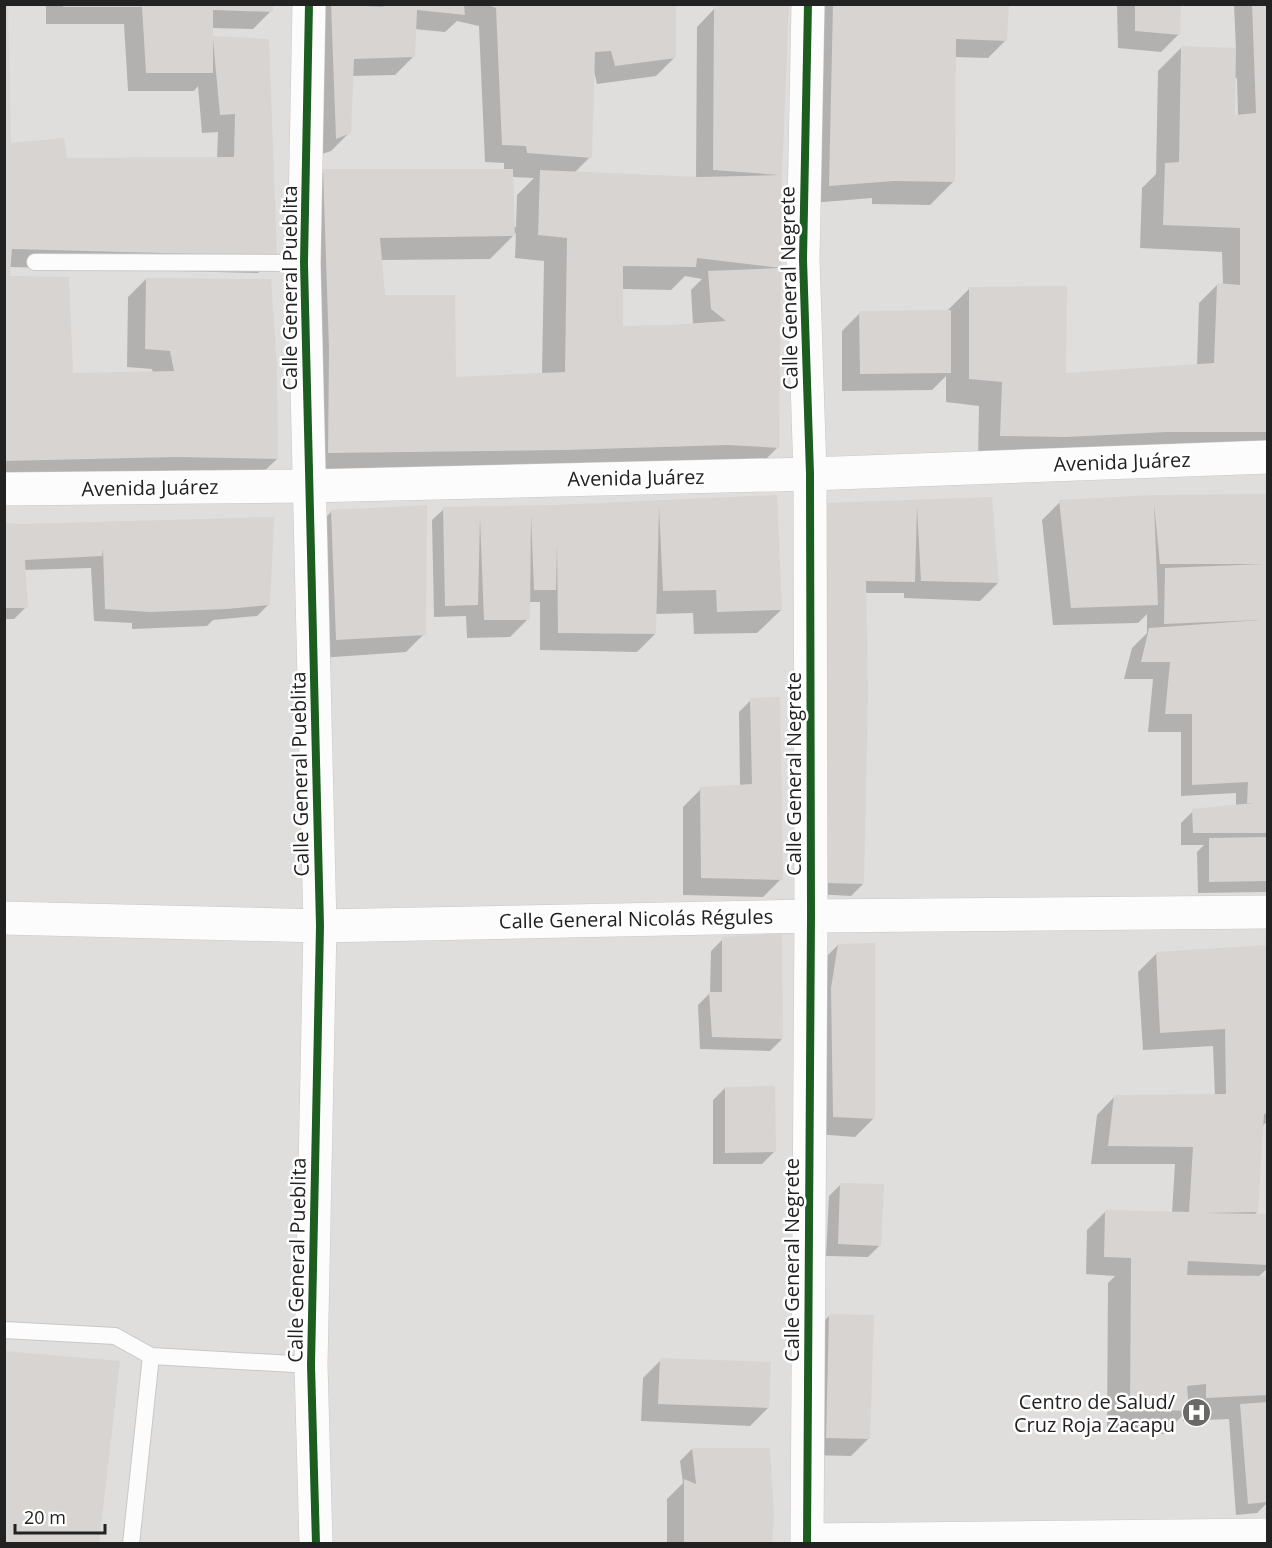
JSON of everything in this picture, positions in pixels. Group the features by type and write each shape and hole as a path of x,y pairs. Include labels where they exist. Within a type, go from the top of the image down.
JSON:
{"street":[{"name":"Calle General Pueblita","path":"309,4 304,263 321,926 311,1365 316,1544"},
{"name":"Calle General Negrete","path":"807,1542 811,916 810,474 802,259 808,4"},
{"name":"Avenida Juárez","path":"4,489 309,486 810,474 1268,457"},
{"name":"Calle General Nicolás Régules","path":"4,918 321,926 811,916 1268,912"},
{"path":"807,1542 1268,1535"}],"lane":[{"path":"35,262 304,263"},
{"path":"4,1329 115,1336 151,1356 311,1365"},
{"path":"131,1544 151,1356"}],"shaded area":[{"path":"5,5 1267,5 1267,1543 5,1544"}],"building":[{"path":"4,4 8,4 11,143 64,138 67,158 234,157 235,114 220,115 213,40 213,73 146,73 142,7 63,7 63,4 273,4 273,12 213,10 213,36 269,39 277,256 12,249 10,276 69,277 73,373 174,371 170,351 145,349 146,278 271,279 277,368 278,459 176,457 4,461"},
{"path":"331,4 384,7 380,5 464,5 465,15 417,10 415,57 354,59 351,133 336,139"},
{"path":"485,4 676,4 676,58 615,66 611,51 595,52 592,158 527,153 526,146 502,145 496,8"},
{"path":"734,4 789,4 782,175 779,448 728,445 328,453 329,349 323,169 513,169 515,236 380,238 385,295 455,295 456,377 565,372 567,238 538,235 540,170 699,177 779,175 713,170 714,7","holes":["697,258 780,268 708,271 711,309 726,321 623,326 623,266 696,267"]},
{"path":"833,4 1009,4 1007,41 956,39 955,182 894,181 829,186"},
{"path":"1135,4 1181,4 1180,35 1135,31"},
{"path":"1252,4 1268,4 1268,432 1167,432 1066,437 1000,436 1002,382 969,379 969,287 1067,286 1066,373 1214,363 1217,283 1240,285 1240,228 1163,225 1165,163 1179,162 1181,46 1236,48 1235,115 1256,113"},
{"path":"951,310 951,373 860,374 859,311"},
{"path":"1268,494 1268,833 1193,833 1192,809 1253,803 1247,803 1248,782 1192,785 1192,714 1165,714 1170,662 1141,662 1149,628 1260,620 1164,624 1165,568 1264,564 1160,564 1154,504 1158,605 1071,608 1059,500 1154,495"},
{"path":"777,495 782,610 717,612 716,590 663,591 659,507 656,634 558,633 557,544 556,590 534,590 531,515 530,620 484,620 480,518 478,605 445,606 443,507 556,505"},
{"path":"992,497 999,583 921,581 917,507 915,582 866,581 868,692 864,884 826,883 825,503"},
{"path":"427,505 426,635 336,640 331,510"},
{"path":"274,517 270,605 150,612 105,609 103,549 102,556 25,560 28,608 4,608 4,523"},
{"path":"780,697 783,880 701,878 700,787 752,784 750,698"},
{"path":"1268,837 1268,881 1209,882 1209,838"},
{"path":"782,933 783,1039 712,1037 709,992 722,992 722,937"},
{"path":"875,943 875,1119 833,1117 831,988 838,944"},
{"path":"1268,945 1268,1113 1264,1114 1258,1212 1204,1213 1268,1214 1268,1265 1188,1261 1187,1275 1268,1276 1268,1395 1206,1398 1206,1384 1187,1386 1189,1411 1130,1409 1131,1258 1104,1257 1105,1210 1189,1212 1193,1147 1108,1146 1114,1095 1226,1094 1225,1029 1160,1033 1156,952"},
{"path":"775,1086 776,1152 725,1153 725,1087"},
{"path":"840,1183 884,1184 881,1246 838,1244"},
{"path":"829,1314 874,1315 870,1439 826,1438"},
{"path":"4,1351 120,1361 99,1544 4,1544"},
{"path":"660,1358 771,1362 769,1408 658,1404"},
{"path":"1268,1402 1268,1502 1248,1504 1240,1404"},
{"path":"692,1448 770,1448 774,1515 772,1544 684,1543 684,1479 696,1484"}],"cycle path":[{"path":"309,4 304,263 320,926 311,1365 316,1544"},
{"path":"807,1544 811,916 810,474 803,259 808,4"}],"place":[{"name":"Centro de Salud/ Cruz Roja Zacapu","path":"1196,1413"}]}
